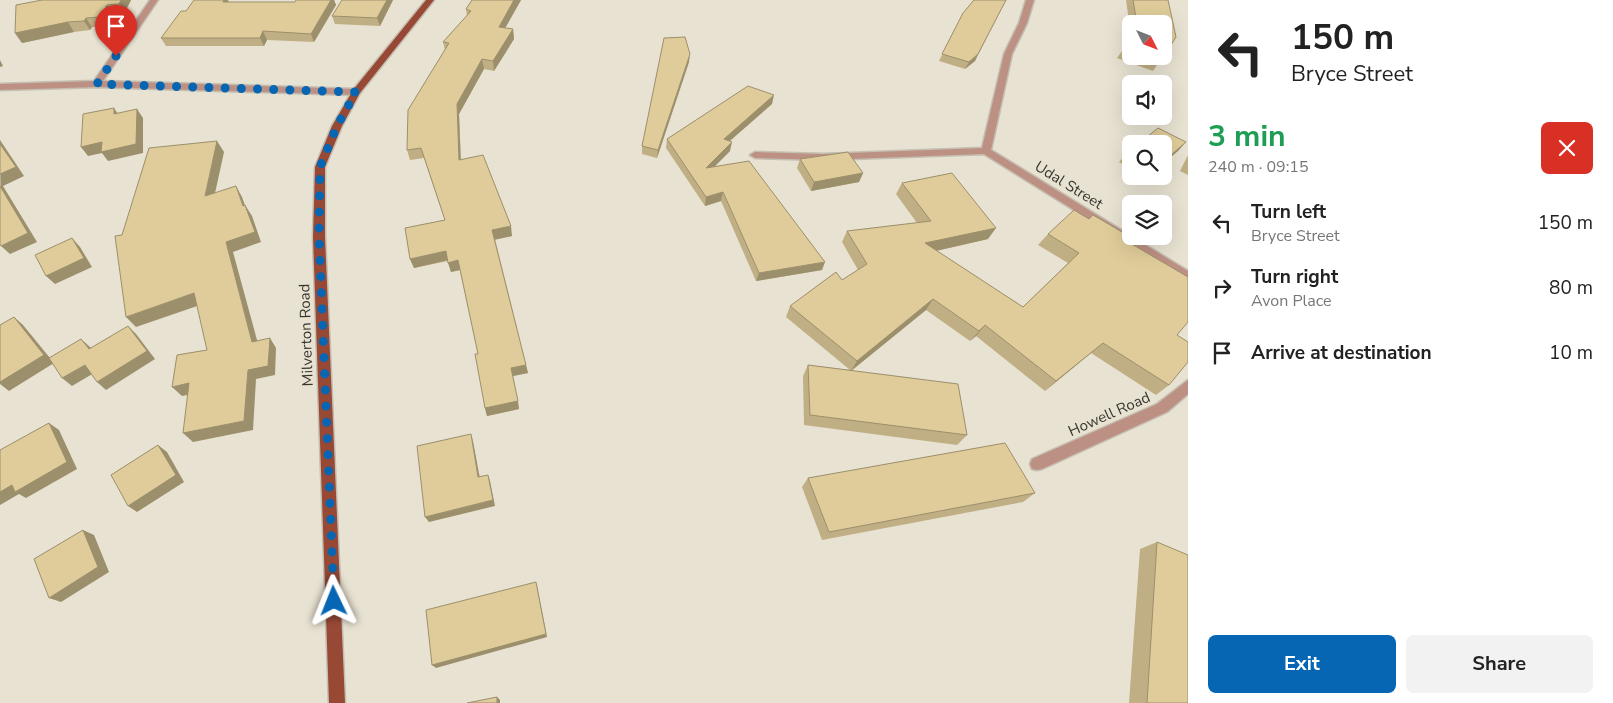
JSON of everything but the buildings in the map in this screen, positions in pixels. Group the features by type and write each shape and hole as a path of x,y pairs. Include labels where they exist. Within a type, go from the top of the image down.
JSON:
{"main road":[{"name":"Milverton Road","path":"337,703 319,236 320,167 337,126 356,92 430,0"}],"street":[{"path":"97,84 154,0"},
{"path":"755,155 823,157 986,151 1008,54 1024,23 1030,0"},
{"path":"0,87 97,84 356,92"},
{"name":"Udal Street","path":"986,151 1188,277"},
{"name":"Howell Road","path":"1037,464 1162,408 1188,386"}],"route":[{"path":"116,56 97,84 356,92 337,126 320,167 319,236 334,601"}]}
